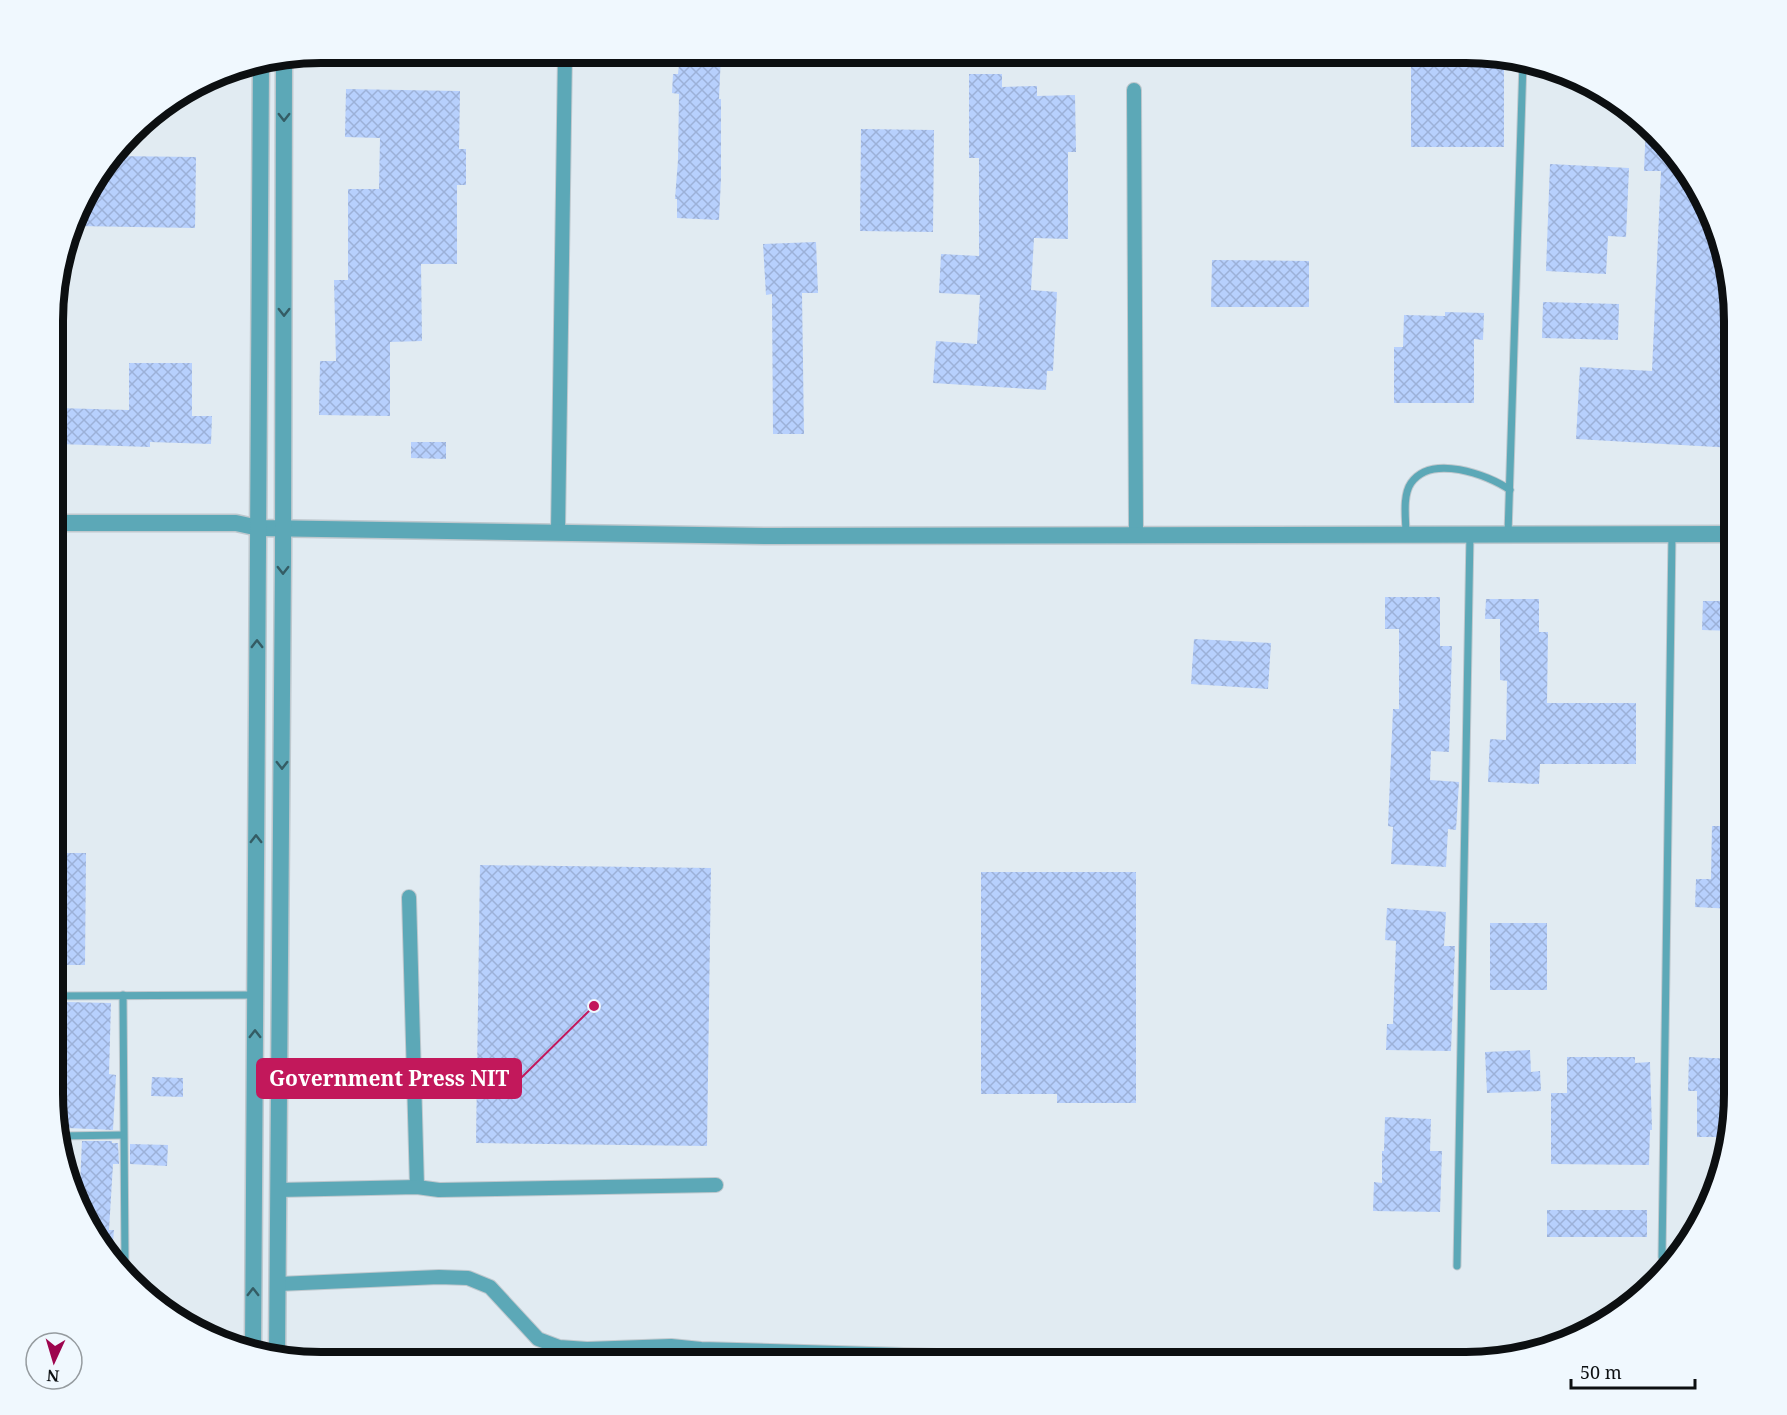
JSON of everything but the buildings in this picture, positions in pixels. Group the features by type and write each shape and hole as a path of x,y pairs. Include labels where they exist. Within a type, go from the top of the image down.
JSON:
{"street":[{"path":"558,532 565,63"},
{"path":"277,1348 284,66"},
{"path":"253,1343 261,70"},
{"path":"1134,90 1136,535"},
{"path":"63,523 236,523 259,528 769,536 1724,534"},
{"path":"409,897 417,1188"},
{"path":"278,1190 417,1188 439,1190 716,1185"},
{"path":"278,1284 439,1277 468,1278 490,1287 538,1339 559,1347 587,1349 671,1346 689,1352"}],"lane":[{"path":"1508,534 1523,70"},
{"path":"1406,534 1407,493 1410,484 1419,475 1430,471 1455,469 1478,473 1509,490"},
{"path":"1457,1266 1470,534"},
{"path":"1662,1257 1672,534"},
{"path":"123,995 125,1262"},
{"path":"63,996 255,995"},
{"path":"66,1136 123,1135"}],"place":[{"name":"Government Press NIT","path":"594,1006"}]}
